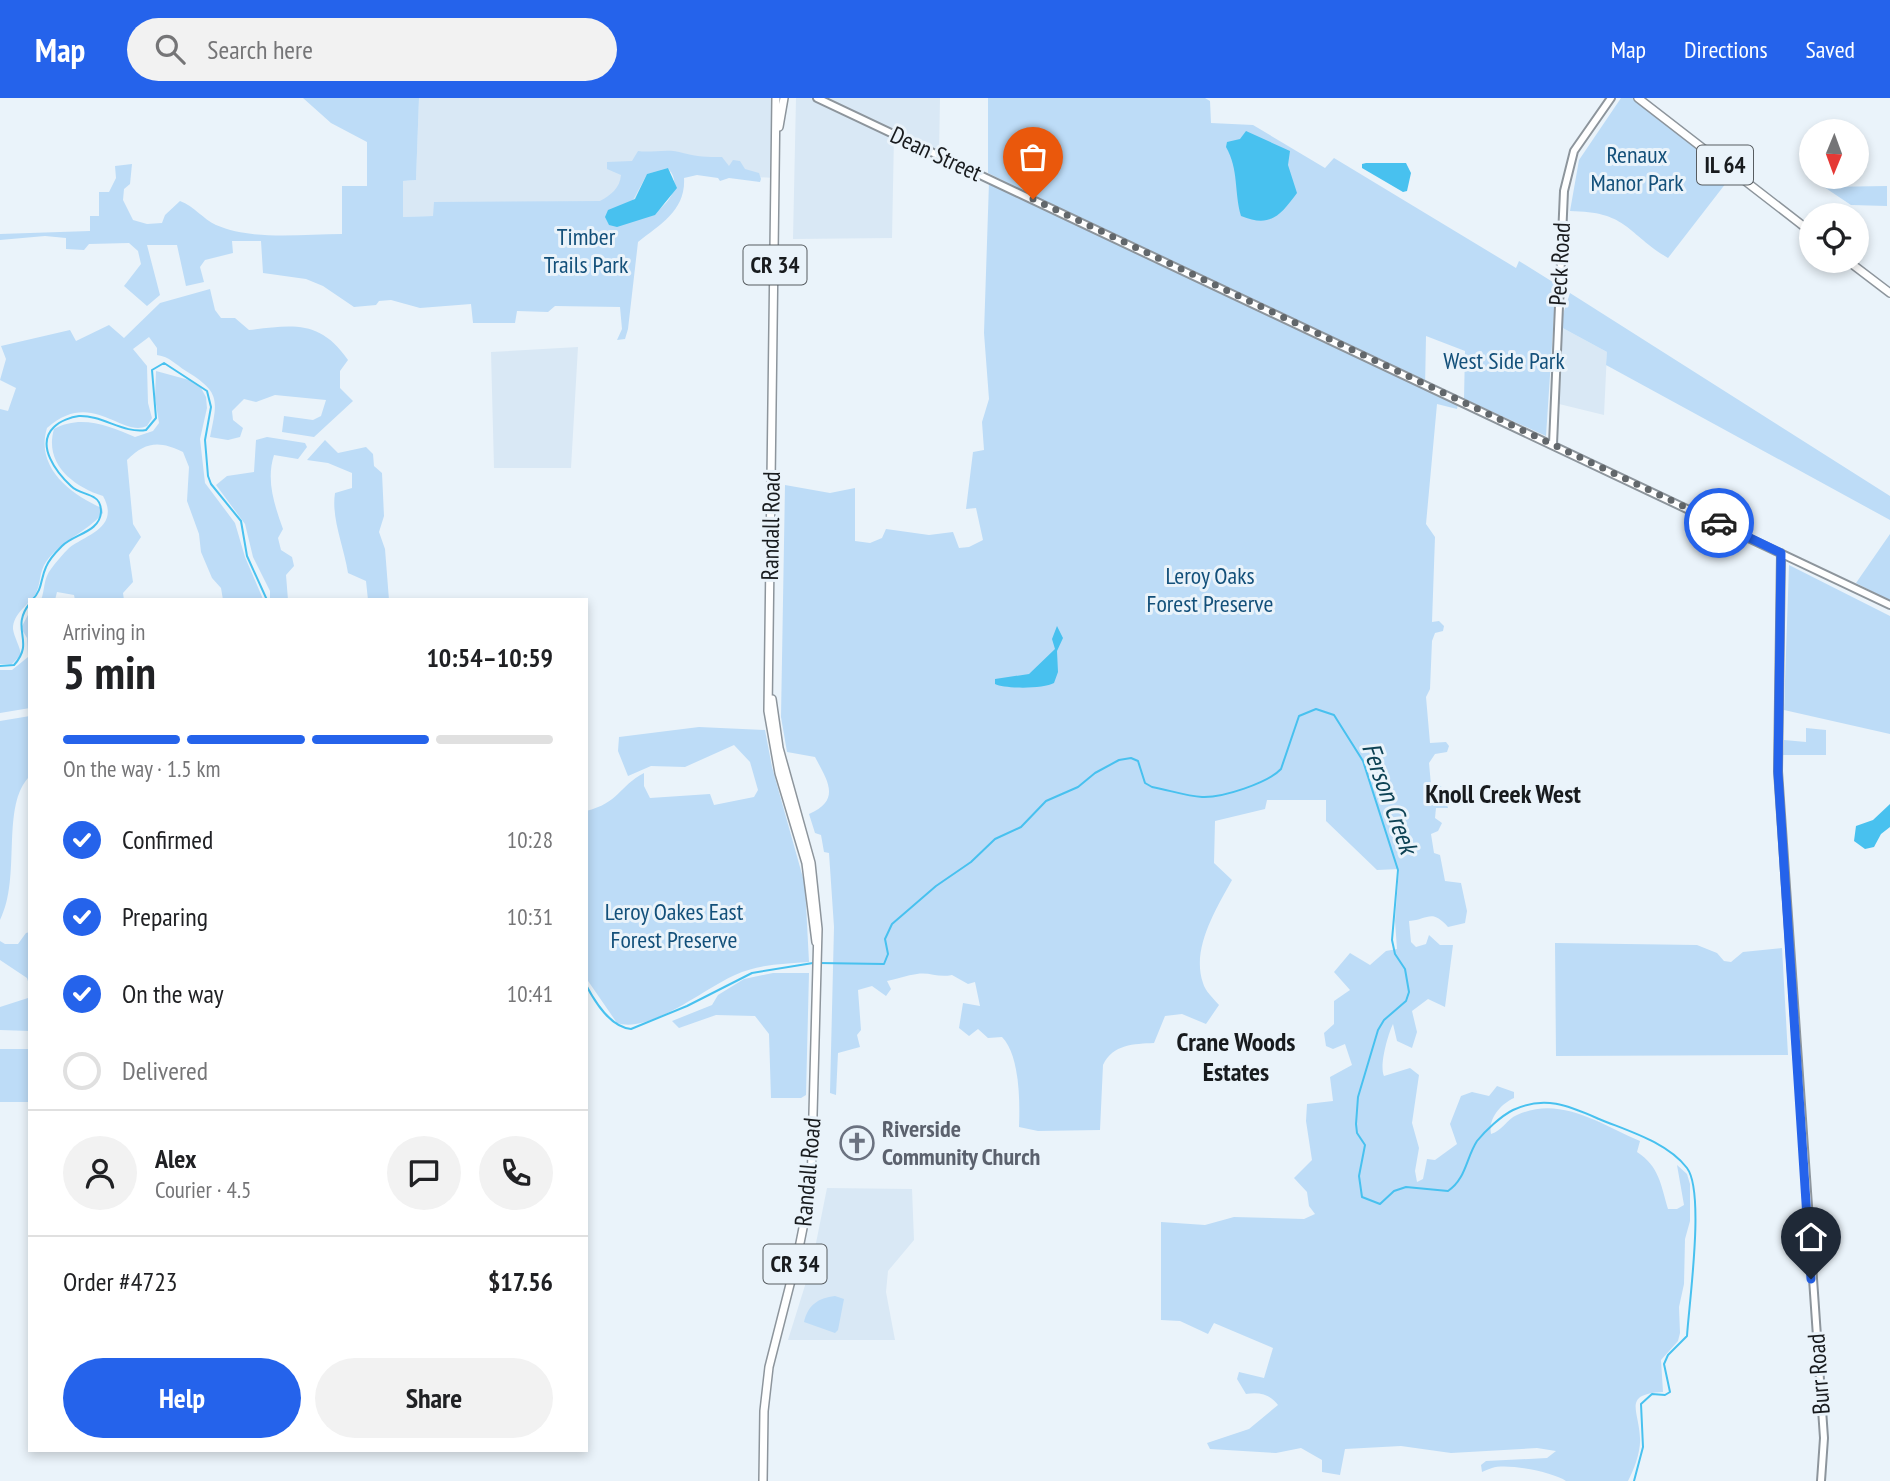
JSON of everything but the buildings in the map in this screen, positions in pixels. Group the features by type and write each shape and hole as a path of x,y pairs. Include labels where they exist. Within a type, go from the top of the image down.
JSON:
{"main road":[{"name":"CR 34","path":"777,157 780,98"},
{"name":"CR 34","path":"777,157 780,98"},
{"name":"IL 64","path":"1638,98 1799,223"},
{"name":"Randall Road","path":"763,1481 764,1411 769,1367 799,1253 811,1188 816,942 806,863 771,738 767,693 777,157"},
{"path":"1864,273 1890,293"}],"street":[{"name":"Dean Street","path":"817,98 1890,605"},
{"name":"Peck Road","path":"1553,444 1564,191 1574,151 1611,98"},
{"name":"Burr Road","path":"1781,553 1778,773 1824,1438 1821,1481"}],"shaded area":[{"path":"419,98 774,98 775,178 667,172 640,201 434,203 434,216 402,217 403,181 416,180"},
{"path":"796,98 815,98 894,136 892,238 793,239"},
{"path":"821,98 940,98 939,154"},
{"path":"1559,326 1607,352 1604,415 1555,403"},
{"path":"578,347 571,468 494,468 491,352"},
{"path":"827,1188 912,1189 914,1240 888,1271 886,1292 895,1340 788,1340 812,1263"}],"green space":[{"name":"Timber Trails Park","path":"303,98 419,98 416,180 403,181 403,217 433,216 434,202 600,201 614,191 621,175 607,169 607,162 632,161 638,151 672,151 722,157 729,166 733,160 740,161 745,169 759,173 761,179 760,182 729,178 720,181 718,178 697,175 684,178 684,189 676,208 638,242 628,329 625,339 617,340 622,329 620,307 555,306 548,312 517,311 515,323 473,323 471,304 420,308 391,300 379,301 376,305 354,307 323,286 306,279 263,273 261,241 232,241 233,253 205,260 200,267 204,282 186,286 177,245 147,245 160,295 147,306 124,286 141,264 138,251 129,243 89,244 84,250 66,249 66,238 45,236 0,240 0,234 90,231 90,216 99,216 99,192 109,192 116,178 115,166 132,164 130,184 124,189 123,200 133,220 147,224 162,223 165,215 180,201 216,225 230,230 262,235 342,234 342,186 367,186 367,142 331,123","holes":["668,168 673,176 673,192 669,200 655,212 639,219 633,200 647,174"]},
{"name":"Leroy Oaks Forest Preserve","path":"988,98 1205,98 1210,101 1211,123 1253,125 1325,168 1334,158 1516,268 1519,261 1556,284 1546,436 1464,399 1465,351 1426,336 1425,389 1458,404 1457,409 1437,404 1426,524 1435,537 1432,622 1439,621 1444,626 1443,631 1435,633 1432,641 1430,689 1426,697 1430,743 1446,742 1449,746 1447,752 1435,754 1429,763 1431,785 1441,786 1448,808 1436,808 1435,818 1442,823 1438,831 1431,834 1434,853 1440,855 1445,881 1461,883 1467,911 1465,923 1448,927 1433,916 1409,921 1411,942 1416,947 1426,944 1429,935 1440,945 1453,945 1445,1007 1428,999 1412,1011 1417,1032 1412,1048 1397,1041 1393,1024 1385,1050 1383,1071 1384,1076 1410,1068 1419,1075 1412,1123 1419,1148 1415,1171 1417,1182 1423,1179 1427,1159 1435,1160 1457,1144 1450,1124 1461,1096 1472,1092 1489,1096 1497,1086 1514,1092 1514,1098 1496,1112 1491,1134 1513,1117 1533,1110 1564,1110 1595,1120 1640,1141 1637,1152 1655,1170 1668,1209 1677,1209 1684,1205 1677,1165 1687,1174 1690,1184 1690,1221 1685,1239 1684,1284 1679,1307 1680,1333 1678,1341 1661,1360 1663,1392 1650,1393 1637,1400 1639,1449 1628,1481 1566,1481 1541,1472 1508,1467 1482,1472 1481,1465 1486,1461 1547,1458 1556,1451 1537,1448 1451,1453 1401,1446 1345,1449 1340,1475 1322,1472 1322,1460 1301,1448 1276,1453 1210,1449 1207,1443 1249,1429 1278,1405 1264,1395 1246,1394 1237,1379 1239,1372 1264,1378 1273,1348 1214,1323 1208,1334 1180,1321 1161,1320 1161,1222 1205,1225 1234,1217 1304,1219 1315,1214 1309,1206 1307,1192 1294,1178 1312,1160 1306,1121 1307,1104 1333,1101 1330,1077 1352,1065 1345,1044 1333,1049 1326,1046 1324,1033 1334,1024 1334,1001 1350,990 1334,972 1350,953 1370,965 1386,951 1397,949 1395,921 1399,869 1377,870 1326,821 1326,800 1267,800 1265,809 1215,821 1214,863 1232,880 1207,930 1200,957 1200,970 1206,989 1219,1005 1206,1024 1182,1014 1165,1016 1154,1043 1125,1046 1107,1058 1103,1065 1100,1130 1038,1131 1019,1127 1018,1080 1008,1045 1002,1037 988,1038 978,1029 969,1036 959,1028 963,1003 980,1006 975,982 968,984 952,975 917,974 887,981 891,989 886,996 872,986 858,990 861,1030 857,1035 860,1047 838,1053 836,1095 830,1093 834,927 829,853 824,852 821,835 815,833 809,814 826,802 829,789 815,757 787,752 781,717 785,485 830,493 855,488 855,541 870,543 882,538 886,529 929,535 953,532 959,548 969,547 983,540 976,508 966,509 973,452 984,450 982,422 989,399 984,333 989,182 1012,193 1012,185 988,173"},
{"name":"Renaux Manor Park","path":"1621,98 1634,98 1733,174 1668,258 1615,219 1589,212 1570,211 1579,160"},
{"path":"1869,186 1887,186 1887,206 1848,203 1827,189 1869,189"},
{"path":"210,289 215,310 221,318 235,318 249,330 292,326 316,331 327,337 348,360 340,371 340,388 353,401 314,437 282,432 284,416 313,420 321,416 326,400 275,395 256,402 244,399 232,411 233,420 243,428 240,437 228,440 210,437 215,405 211,391 172,361 157,355 157,348 149,337 133,349 147,366 148,403 152,418 147,426 127,426 92,413 78,412 63,417 47,428 46,455 51,467 67,487 102,508 103,513 52,554 46,562 36,593 28,598 28,602 14,623 13,629 21,655 12,664 0,664 0,409 8,411 16,388 0,380 6,359 1,346 70,330 76,341 109,325 124,338 160,303"},
{"path":"1570,293 1890,496 1890,520 1606,365 1607,352 1559,326"},
{"path":"156,371 189,380 201,388 206,397 207,408 200,439 205,483 235,523 245,557 263,598 223,598 221,588 212,578 201,552 199,534 187,501 189,467 183,452 154,445 141,449 127,460 133,524 141,537 129,555 133,582 123,593 124,598 75,598 74,595 57,592 56,598 42,598 48,573 55,564 69,548 100,528 108,515 103,496 71,479 57,463 52,441 54,429 74,422 85,422 135,437 153,431 159,423 155,398"},
{"path":"267,437 305,443 307,447 298,459 274,455 272,464 272,492 283,529 278,538 281,550 292,557 294,566 286,575 288,598 270,598 270,591 253,557 245,524 216,485 227,476 254,472 256,440"},
{"path":"325,440 338,453 366,447 373,454 374,466 382,473 384,516 379,532 385,549 389,598 368,598 366,581 348,573 334,503 335,493 352,488 352,473 328,463 307,460"},
{"path":"1890,534 1890,601 1856,583"},
{"path":"1789,565 1890,616 1890,734 1784,710"},
{"path":"28,615 28,657 27,638 21,628"},
{"path":"28,657 28,708 0,713 0,670 12,670"},
{"path":"28,716 28,779 21,789 16,805 10,883 0,920 0,721"},
{"name":"Leroy Oakes East Forest Preserve","path":"699,727 765,730 772,767 805,885 809,962 771,965 744,971 661,1016 630,1025 617,1023 588,981 588,810 605,804 644,773 644,786 650,798 710,794 714,805 754,797 758,790 750,762 734,745 685,767 651,766 628,776 618,751 619,737"},
{"path":"1806,728 1826,730 1826,755 1783,755 1784,740 1806,742"},
{"path":"26,933 28,981 0,960 0,941 5,944 18,944"},
{"path":"1555,943 1697,945 1717,953 1724,961 1731,962 1743,952 1782,948 1788,1055 1556,1056"},
{"path":"773,973 809,973 806,1095 801,1098 771,1098 769,1034 755,1016 716,1015 679,1028 672,1021 712,1005 718,995 744,979"},
{"path":"28,998 28,1031 0,1030 0,1007"},
{"path":"0,1049 28,1049 28,1102 0,1102"},
{"path":"835,1296 844,1299 838,1330 835,1333 804,1322 815,1303"}],"water":[{"path":"1246,131 1290,151 1288,165 1297,193 1279,214 1267,220 1241,216 1235,173 1226,147 1227,142 1240,139"},
{"path":"1406,163 1411,173 1407,191 1403,192 1362,168 1362,164"},
{"path":"668,168 677,188 655,215 617,227 609,225 605,217 608,210 635,199 647,174"},
{"path":"1057,626 1063,638 1057,651 1058,672 1054,683 1024,688 995,684 995,679 1029,674 1055,649 1052,639"},
{"path":"1890,804 1890,827 1881,834 1874,847 1865,849 1854,841 1856,826 1873,820"}],"waterway":[{"name":"Ferson Creek","path":"34,598 49,561 67,542 96,524 101,512 97,499 74,488 54,466 47,450 49,434 59,423 79,416 96,418 138,431 146,430 156,418 152,370 164,363 207,391 211,407 205,440 208,476 211,484 241,521 247,556 266,598"},
{"name":"Ferson Creek","path":"0,666 14,665 20,657 23,649 22,620 28,606"},
{"name":"Ferson Creek","path":"819,963 884,964 888,954 885,939 892,924 936,886 971,862 995,839 1021,827 1046,801 1078,787 1095,773 1119,760 1131,758 1138,761 1145,783 1152,787 1196,796 1221,795 1256,784 1281,769 1299,716 1316,709 1334,715 1363,761 1398,870 1392,940 1395,954 1405,969 1409,992 1406,1001 1384,1020 1378,1030 1358,1097 1357,1133 1365,1145 1359,1176 1362,1197 1380,1204 1394,1191 1406,1187 1448,1191 1459,1181 1473,1148 1484,1133 1513,1110 1536,1103 1567,1106 1646,1138 1669,1151 1687,1168 1695,1200 1693,1275 1687,1336 1668,1355 1664,1364 1670,1392 1665,1395 1652,1394 1641,1404 1643,1447 1634,1481"},
{"name":"Ferson Creek","path":"588,988 610,1019 631,1029 687,1006 752,973 813,963"}],"way so far":[{"path":"1033,199 1719,523"}],"place":[{"name":"Riverside Community Church","path":"857,1143"}],"district":[{"name":"Knoll Creek West","path":"1503,794"},
{"name":"Crane Woods Estates","path":"1236,1057"}],"route":[{"path":"1719,523 1781,553 1778,773 1811,1279"}],"park label":[{"name":"West Side Park","path":"1504,361"}]}
